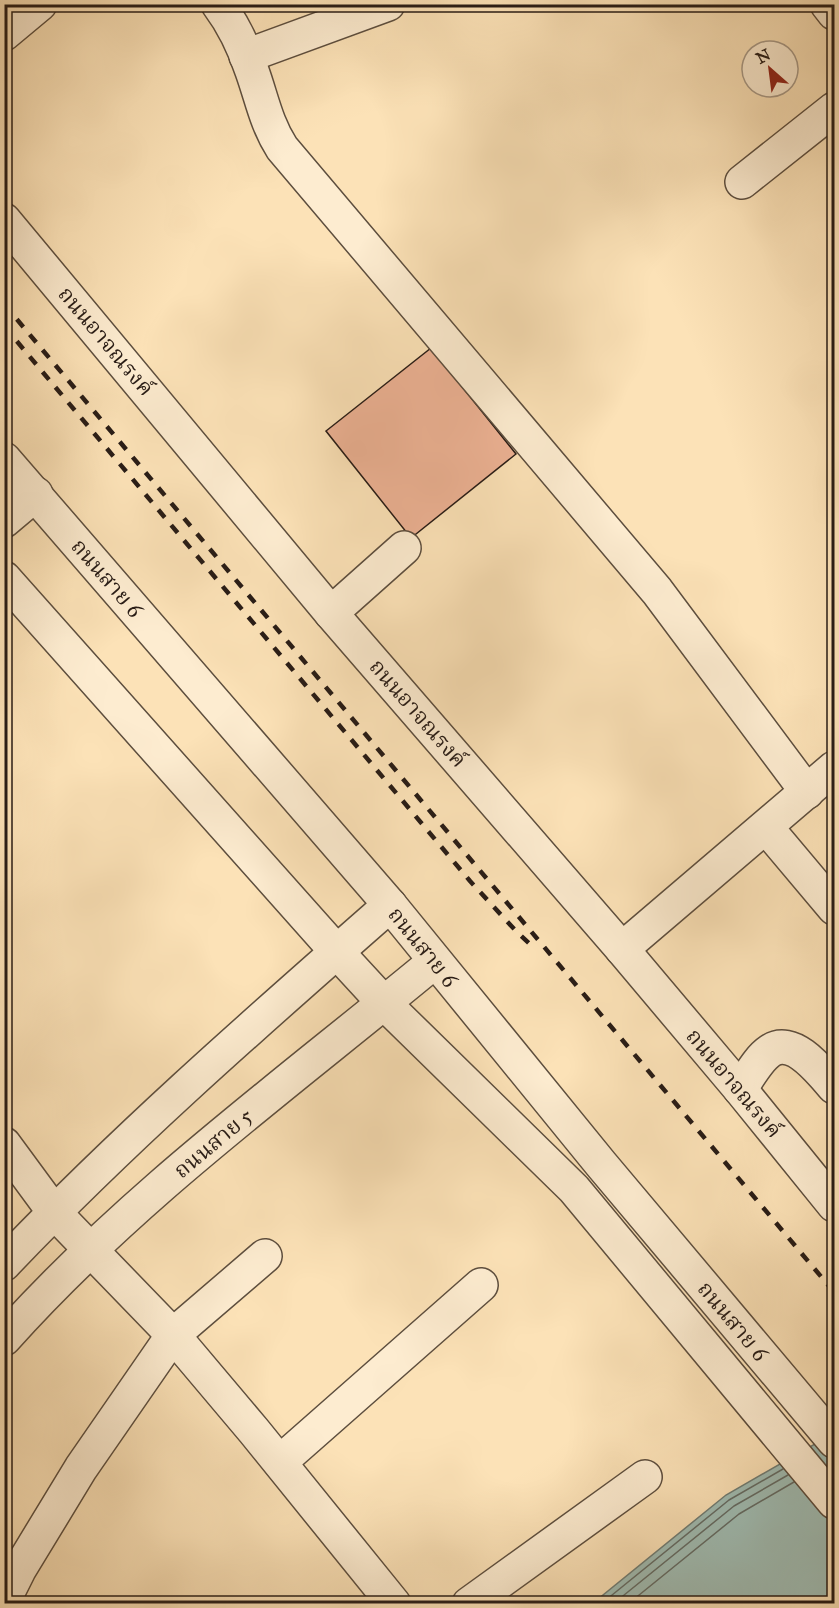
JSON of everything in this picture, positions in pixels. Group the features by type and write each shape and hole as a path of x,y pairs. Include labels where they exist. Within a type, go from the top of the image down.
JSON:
{"street":[{"path":"4,34 40,4"},
{"path":"218,4 229,19 246,56 271,131 282,148 657,591 807,792"},
{"path":"246,56 388,4"},
{"path":"828,4 834,14"},
{"path":"742,182 832,116"},
{"name":"ถนนอาจณรงค์","path":"4,220 331,612 740,1089 834,1205"},
{"name":"ถนนสาย 6","path":"4,459 390,906 601,1164 834,1441"},
{"path":"4,521 36,494"},
{"path":"331,612 404,548"},
{"name":"ถนนสาย 6","path":"4,578 384,1003 574,1189 834,1502"},
{"path":"622,949 834,768"},
{"path":"766,827 834,908"},
{"path":"4,1264 54,1212 233,1045 390,906"},
{"name":"ถนนสาย 5","path":"4,1339 42,1297 195,1156 434,962"},
{"path":"740,1089 768,1052 775,1048 788,1047 811,1061 834,1087"},
{"path":"4,1143 54,1212 173,1335 280,1462 394,1604"},
{"path":"8,1604 6,1596 19,1570 81,1468 173,1335 265,1256"},
{"path":"280,1462 481,1285"},
{"path":"469,1604 645,1477"}],"water":[{"path":"834,1433 834,1603 592,1604 726,1495"}],"building":[{"path":"431,348 516,454 411,538 326,431"}],"railway":[{"path":"4,304 834,1292"},
{"path":"4,326 470,881 534,948"}]}
